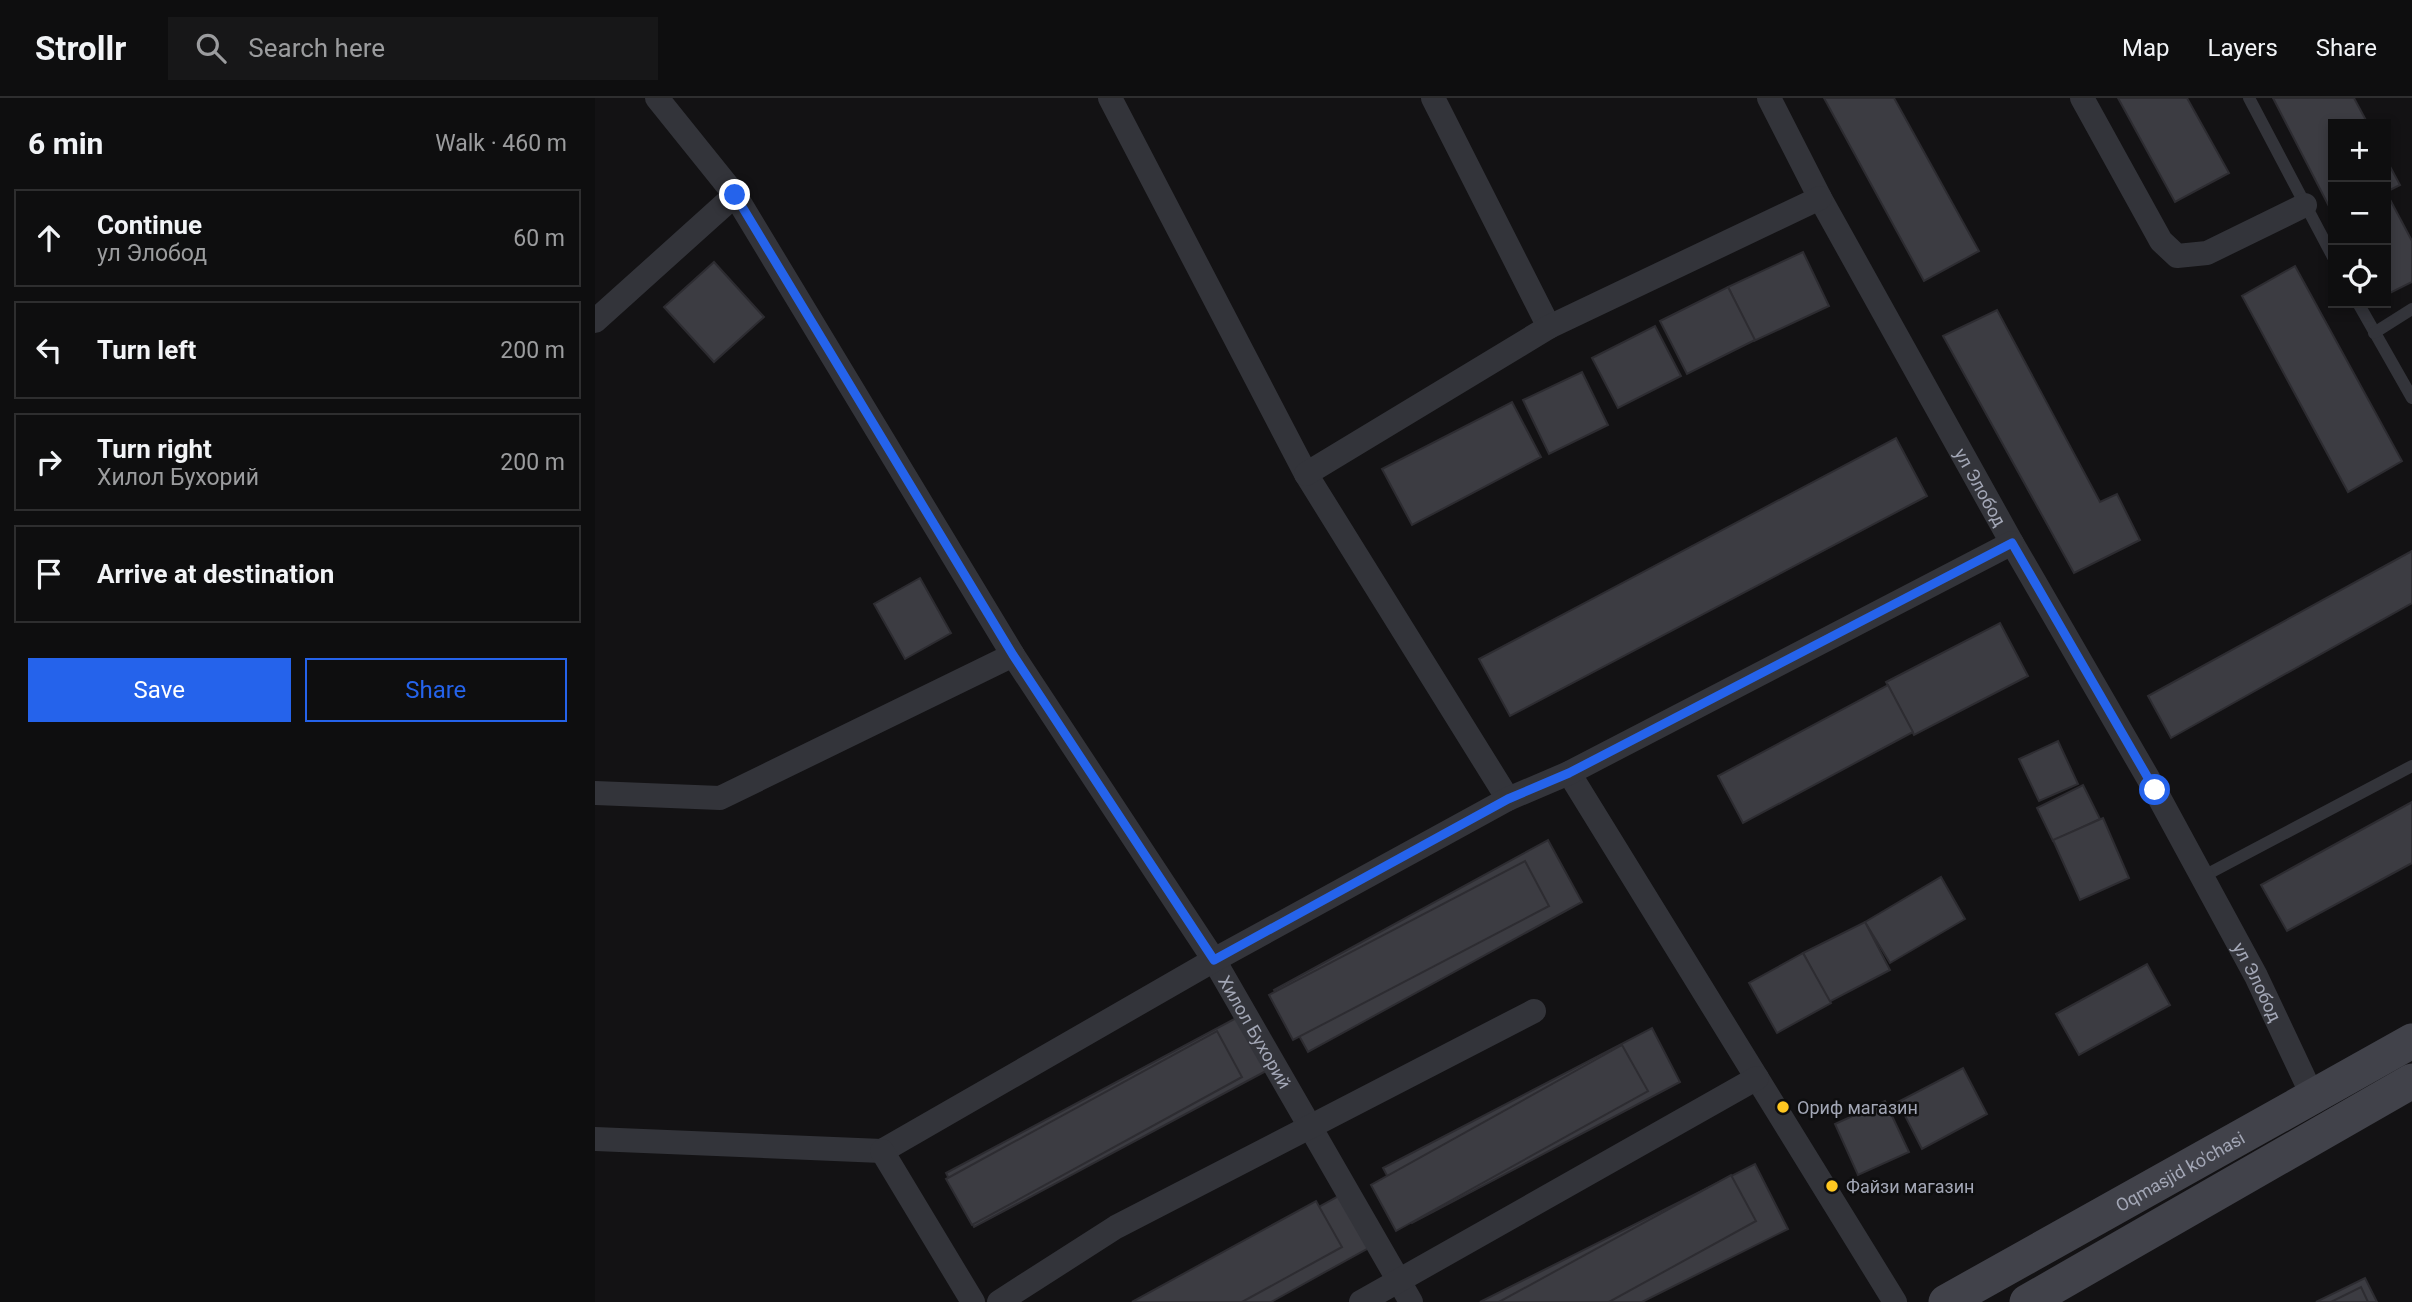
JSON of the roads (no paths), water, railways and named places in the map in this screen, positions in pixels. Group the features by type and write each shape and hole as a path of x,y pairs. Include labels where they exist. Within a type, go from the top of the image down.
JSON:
{"main road":[{"name":"Oqmasjid ko'chasi","path":"1947,1302 2412,1041"},
{"name":"Oqmasjid ko'chasi","path":"2027,1302 2412,1081"}],"street":[{"name":"Хилол Бухорий","path":"657,98 735,195 1013,655 1214,960 1411,1302"},
{"path":"1110,98 1306,474 1508,799"},
{"path":"1433,98 1549,327"},
{"name":"ул Элобод","path":"1769,98 1820,198 2256,976 2313,1097"},
{"path":"2082,98 2161,241 2177,256 2207,253 2305,205"},
{"path":"595,321 735,195"},
{"path":"1306,474 1549,327 1820,198"},
{"path":"595,1139 882,1151 1214,960 1508,799 1569,773 2012,543"},
{"path":"595,793 720,798 1013,655"},
{"path":"1569,773 1895,1302"},
{"path":"999,1302 1116,1227 1534,1011"},
{"path":"1361,1302 1757,1078"},
{"path":"882,1151 973,1302"}],"lane":[{"path":"2249,98 2328,248"},
{"path":"2361,308 2412,398"},
{"path":"2374,333 2412,309"},
{"path":"2202,877 2412,766"}],"place":[{"name":"Ориф магазин","path":"1783,1107"},
{"name":"Файзи магазин","path":"1832,1186"}]}
